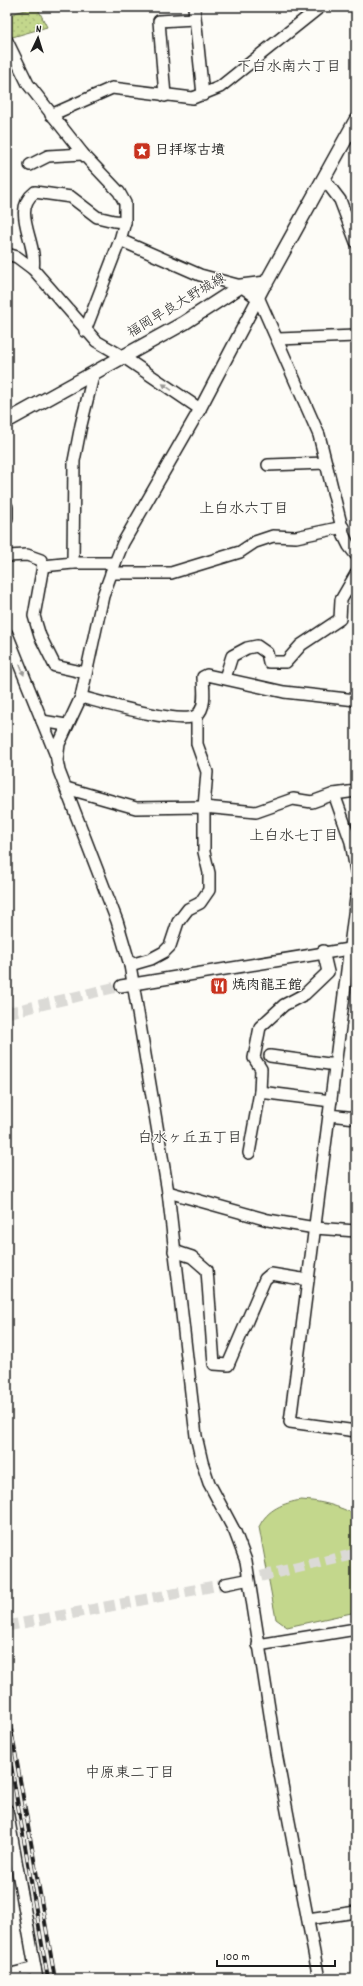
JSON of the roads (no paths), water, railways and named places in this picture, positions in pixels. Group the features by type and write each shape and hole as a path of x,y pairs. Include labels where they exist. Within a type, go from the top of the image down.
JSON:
{"main road":[{"path":"266,283 356,120"},
{"name":"福岡早良大野城線","path":"7,422 122,356 184,323 241,286 266,283"}],"street":[{"path":"194,7 204,95"},
{"path":"51,115 112,88 165,96 194,98 204,95 220,87 320,7"},
{"path":"165,96 159,21 195,20"},
{"path":"7,42 28,84 51,115 119,192 126,203 125,222 120,240 85,331"},
{"path":"30,166 48,156 84,154"},
{"path":"324,179 340,200 356,242"},
{"path":"33,269 35,258 24,210 28,198 35,192 50,192 71,197 97,217 125,222"},
{"path":"120,240 200,275 241,286 259,299 278,339 319,435 343,527 349,546 356,554"},
{"path":"7,254 17,257 33,269 85,331 96,341 122,356 200,409"},
{"path":"57,760 59,744 66,726 81,697 103,596 123,543 200,409 259,299 266,283"},
{"path":"278,339 356,336"},
{"path":"73,563 74,461 94,372"},
{"path":"268,465 326,463"},
{"path":"7,507 7,518"},
{"path":"44,566 73,563 171,573 240,552 255,542 273,536 296,537 343,527"},
{"path":"7,556 27,554 41,560 44,566 34,616 40,636 55,666 86,673"},
{"path":"225,678 232,656 247,648 257,646 267,653 269,662 286,662 301,646 340,618 341,600 356,574"},
{"path":"7,634 42,721 117,920 130,965 168,1192 196,1436 209,1483 235,1532 246,1561 258,1645 289,1826 319,1979"},
{"path":"81,697 143,713 187,718 197,715 202,709 203,677 207,675 225,678 233,682 284,692 356,700"},
{"path":"130,965 151,959 164,952 170,946 178,922 188,909 200,902 209,890 209,873 204,852 206,772 197,744 197,715"},
{"path":"42,721 66,726"},
{"path":"66,788 136,808 204,807 256,812 293,799 312,802 334,794 356,791"},
{"path":"334,794 352,842 356,871"},
{"path":"356,898 353,948 329,1115 290,1422 356,1431"},
{"path":"121,986 353,948"},
{"path":"249,1153 260,1092 261,1069 254,1058 260,1027 284,1005 305,994 328,972 323,952"},
{"path":"270,1056 336,1065"},
{"path":"260,1092 331,1101"},
{"path":"329,1115 356,1118"},
{"path":"168,1192 268,1220 315,1228 356,1231"},
{"path":"174,1252 192,1257 207,1270 214,1364 228,1366 264,1279 271,1274 308,1280"},
{"path":"225,1584 245,1580"},
{"path":"258,1645 356,1629"},
{"path":"7,1810 36,1974 7,1975"},
{"path":"308,1919 356,1912"}],"tunnel":[{"path":"7,1013 121,986"},
{"path":"245,1580 356,1554"},
{"path":"7,1626 225,1584"}],"railway":[{"path":"7,1706 55,1979"},
{"path":"7,1742 48,1979"}],"place":[{"name":"日拝塚古墳","path":"142,151"},
{"name":"焼肉龍王館","path":"219,986"}],"district":[{"name":"下白水南六丁目","path":"289,68"},
{"name":"上白水六丁目","path":"244,510"},
{"name":"上白水七丁目","path":"294,837"},
{"name":"白水ヶ丘五丁目","path":"190,1139"},
{"name":"中原東二丁目","path":"130,1774"}]}
